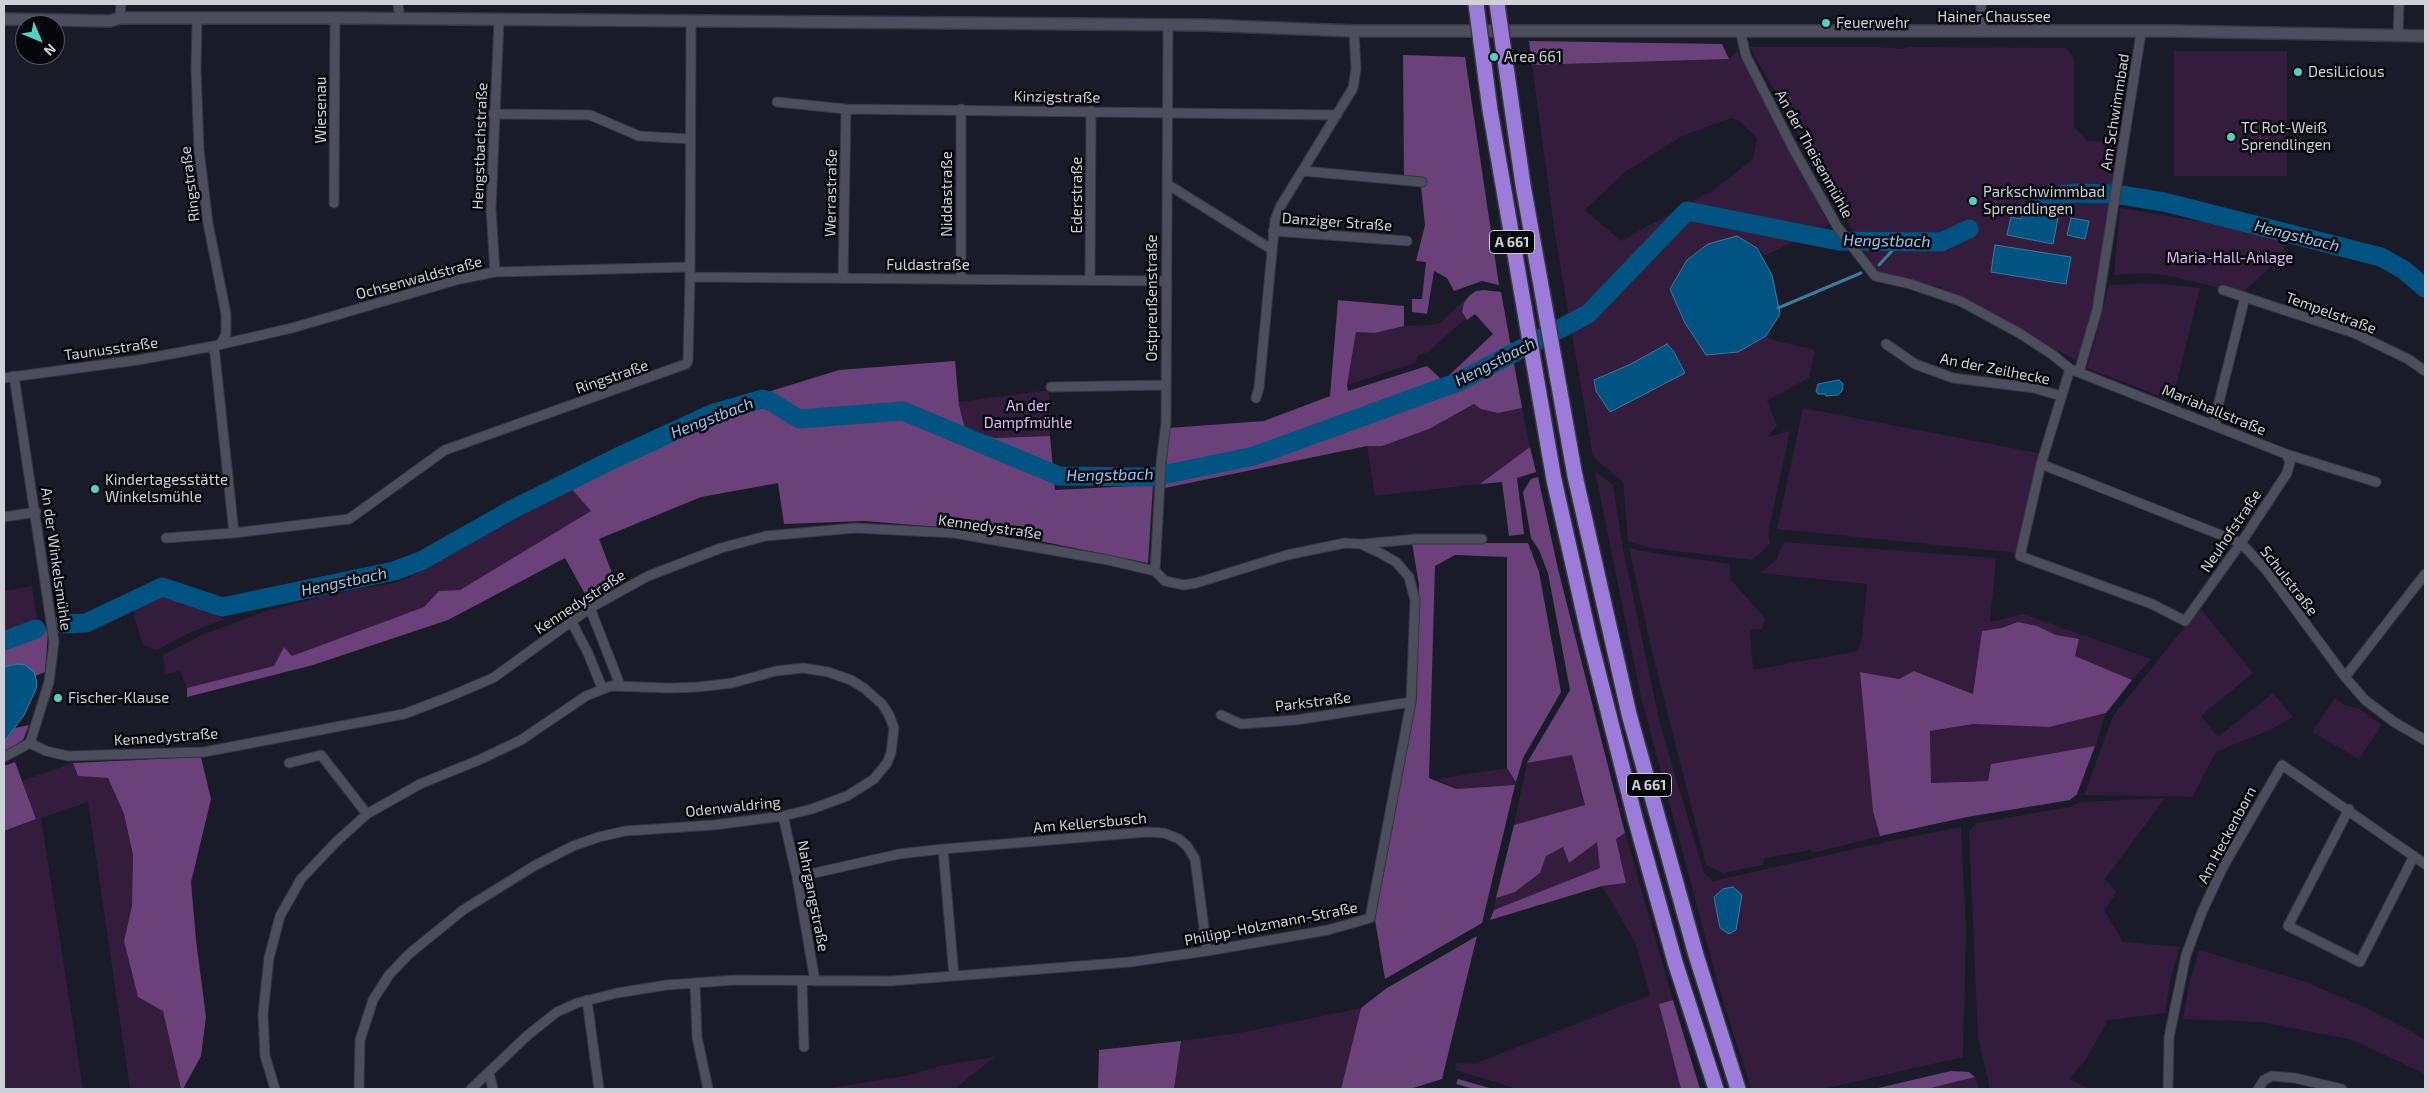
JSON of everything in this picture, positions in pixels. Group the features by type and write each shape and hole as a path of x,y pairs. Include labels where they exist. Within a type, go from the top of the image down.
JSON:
{"highway":[{"name":"A 661","path":"1476,4 1490,110 1554,480 1589,636 1632,808 1676,962 1716,1089"},
{"name":"A 661","path":"1497,4 1523,185 1575,476 1629,714 1696,955 1738,1089"}],"street":[{"path":"120,18 121,4"},
{"path":"398,4 400,18"},
{"path":"1981,4 1982,32"},
{"path":"2398,4 2398,36"},
{"name":"Hainer Chaussee","path":"4,19 110,21 120,18 400,18 1168,25 1354,31 1740,30 2425,36"},
{"name":"Wiesenau","path":"334,203 335,18"},
{"name":"Ringstraße","path":"197,19 196,70 199,150 208,223 226,314 226,334 217,345 234,533"},
{"name":"Hengstbachstraße","path":"495,272 490,209 493,114 499,20"},
{"name":"Ringstraße","path":"166,538 234,533 349,519 446,450 682,367 688,361 690,22"},
{"name":"Ostpreußenstraße","path":"1155,571 1161,463 1166,423 1165,281 1168,25"},
{"name":"An der Theisenmühle","path":"1740,30 1750,65 1794,150 1847,240 1875,276 1910,284 1967,304 2026,337 2070,369"},
{"name":"Danziger Straße","path":"1354,31 1355,79 1350,95 1276,214 1273,231 1407,240"},
{"name":"Am Schwimmbad","path":"2079,372 2097,310 2141,33"},
{"name":"Kinzigstraße","path":"777,102 846,109 1091,110 1337,115"},
{"name":"Werrastraße","path":"843,278 846,109"},
{"name":"Niddastraße","path":"960,279 961,109"},
{"name":"Ederstraße","path":"1090,280 1091,110"},
{"path":"493,114 590,115 639,136 690,139"},
{"path":"1303,171 1422,182"},
{"path":"1167,184 1270,249"},
{"path":"1256,398 1259,388 1273,231"},
{"name":"Ochsenwaldstraße","path":"217,345 292,328 460,279 495,272 690,272"},
{"name":"Fuldastraße","path":"690,272 843,278 1165,281"},
{"name":"Tempelstraße","path":"2223,290 2354,333 2408,359 2425,371"},
{"path":"2216,425 2215,418 2245,297"},
{"name":"An der Zeilhecke","path":"1886,344 1915,364 1946,376 2034,388 2061,396 2042,464 2020,556 2152,604 2185,621"},
{"name":"Taunusstraße","path":"4,378 138,360 217,345"},
{"path":"2061,396 2070,369"},
{"name":"Mariahallstraße","path":"2070,369 2286,454 2376,482"},
{"name":"An der Winkelsmühle","path":"14,376 36,512 54,642 49,682 30,743"},
{"path":"1051,387 1166,385"},
{"name":"Neuhofstraße","path":"2185,621 2241,543 2287,473 2290,462 2286,454"},
{"name":"Schulstraße","path":"2042,464 2241,543 2266,571 2345,677 2365,700 2380,712 2425,740"},
{"path":"4,517 36,512"},
{"name":"Kennedystraße","path":"30,743 51,753 68,756 204,752 380,720 429,705 493,678 590,608 648,576 721,548 766,536 828,529 877,528 954,533 1108,560 1155,571"},
{"name":"Philipp-Holzmann-Straße","path":"1155,571 1165,581 1184,585 1322,546 1339,543 1361,544 1416,539 1482,539"},
{"name":"Philipp-Holzmann-Straße","path":"471,1089 542,1023 567,1007 587,1000 638,990 695,982 755,979 891,981 1130,962 1328,930 1370,918 1410,702 1414,600 1412,584 1406,572 1396,562 1361,544"},
{"path":"2345,677 2425,574"},
{"path":"590,608 620,685"},
{"path":"571,621 588,653 602,688"},
{"name":"Odenwaldring","path":"275,1089 265,1056 263,1014 269,958 280,916 301,879 336,842 367,814 420,784 479,760 521,740 586,696 602,688 620,685 670,688 698,687 732,683 776,671 804,668 836,674 865,688 882,704 894,728 894,746 887,763 874,779 847,796 812,809 782,816 714,825 614,833 574,846 483,897 415,949 384,982 371,1005 362,1030 359,1051 361,1087"},
{"name":"Parkstraße","path":"1221,715 1242,724 1296,720 1410,702"},
{"path":"4,757 30,743"},
{"path":"289,762 321,755 367,814"},
{"name":"Am Heckenborn","path":"2168,1089 2169,1037 2186,955 2202,912 2223,867 2282,765 2425,864"},
{"path":"2349,810 2288,926 2360,962 2414,856"},
{"name":"Nahrgangstraße","path":"782,816 797,877 815,981"},
{"name":"Am Kellersbusch","path":"797,877 899,854 1147,832 1164,833 1187,846 1195,859 1207,951"},
{"path":"943,849 954,976"},
{"path":"802,981 804,1047"},
{"path":"695,982 697,1037 708,1089"},
{"path":"587,1000 600,1089"},
{"path":"489,1073 493,1089"},
{"path":"2258,1089 2264,1080 2272,1076 2295,1078 2342,1089"}],"green space":[{"name":"Parkschwimmbad Sprendlingen","path":"1750,47 1880,47 1904,49 1907,47 2066,48 2074,58 2074,126 2087,141 2119,142 2094,297 2083,355 2079,362 2057,350 2052,350 1988,311 1940,287 1877,274"},
{"path":"1737,51 1829,225 1766,255 1757,248 1738,352 1766,336 1773,340 1815,350 1809,378 1767,400 1777,426 1767,437 1790,431 1768,533 1770,544 1752,560 1650,548 1628,541 1623,482 1593,457 1555,234 1532,65 1729,59","holes":["1731,118 1738,120 1757,138 1753,159 1715,189 1621,241 1585,210 1625,172 1682,136"]},
{"name":"TC Rot-Weiß Sprendlingen","path":"2174,51 2287,51 2287,176 2174,176"},
{"name":"Maria-Hall-Anlage","path":"2120,208 2288,236 2282,253 2242,293 2166,275 2146,273 2114,275"},
{"name":"Maria-Hall-Anlage","path":"2153,283 2200,288 2172,401 2087,368 2109,285"},
{"path":"1469,296 1464,303 1462,312 1465,319 1429,351 1418,356 1415,363 1347,385 1356,332 1375,333 1404,326 1432,325 1441,322"},
{"name":"An der Dampfmühle","path":"1049,390 1050,436 995,438 965,430 959,402"},
{"path":"1475,404 1498,413 1522,408 1530,447 1480,484 1375,496 1367,446 1382,446 1428,429"},
{"path":"1803,408 2043,454 2018,553 1777,529"},
{"path":"1595,471 1613,485 1623,549 1660,724 1704,873 1713,881 1961,827 1966,929 1963,1057 1823,1089 1751,1089 1719,988 1641,697"},
{"path":"572,489 592,511 460,590 439,591 424,607 292,656 284,647 274,666 187,688 180,671 165,674 163,655 202,635 266,611 327,595 399,582 430,567 478,535"},
{"path":"1784,542 1996,558 1990,622 2023,614 2151,659 2132,680 2074,656 2079,639 2056,635 2037,626 2018,622 1982,632 1974,694 1914,671 1899,679 1861,672 1873,811 1880,836 1813,853 1810,850 1765,858 1763,865 1723,873 1706,865 1651,647 1629,548 1730,564 1730,579 1765,618 1762,629 1750,630 1753,670 1858,651 1862,637 1867,584 1760,573 1776,560"},
{"path":"32,586 37,622 4,631 4,591"},
{"path":"165,594 225,619 191,632 157,650 143,645 132,608"},
{"path":"2200,608 2253,673 2201,716 2218,737 2273,693 2293,717 2270,730 2227,747 2215,754 2192,797 2084,795 2113,716"},
{"path":"2335,698 2346,706 2358,708 2382,725 2359,759 2312,732"},
{"path":"2106,713 2095,746 1991,764 1988,781 1931,783 1930,731 1978,724 2049,727"},
{"path":"1572,755 1585,805 1514,825 1527,763"},
{"path":"73,763 78,776 108,778 124,814 133,855 132,906 124,941 138,997 163,1010 181,1089 130,1089 88,802 41,818 83,1089 4,1089 4,831 36,819 22,781"},
{"path":"1507,768 1516,782 1515,785 1456,789 1437,779"},
{"path":"2165,798 2105,879 2117,892 2104,910 2123,942 2180,947 2170,981 2165,1013 2108,1020 2086,1059 2069,1079 2090,1089 1990,1089 1978,1038 1969,831 1977,823 2070,807 2080,802"},
{"path":"1625,833 1673,1000 1660,1003 1681,1089 1518,1089 1455,1070 1456,1063 1474,1064 1650,995 1635,942 1602,886 1626,883 1616,839"},
{"path":"1597,841 1600,868 1494,910 1496,898 1515,892 1540,873 1546,856 1563,847 1569,863"},
{"path":"2199,950 2306,982 2364,1007 2413,1032 2425,1040 2425,1074 2353,1040 2261,1022 2183,1019 2189,984"},
{"path":"1361,1008 1341,1089 1174,1089 1181,1041 1245,1032"},
{"path":"995,1057 954,1089 825,1089 906,1076 940,1066"},
{"path":"1975,1077 1979,1089 1927,1089"}],"shaded area":[{"path":"1529,41 1722,44 1729,59 1532,65"},
{"path":"1403,55 1465,57 1499,285 1482,281 1454,291 1447,278 1434,271 1427,314 1412,312 1412,299 1422,299 1426,262 1416,261 1425,225 1420,177 1404,176"},
{"path":"1476,291 1501,292 1522,408 1498,413 1481,409 1474,404 1429,429 1382,446 1367,446 1165,488 1169,428 1264,421 1330,396 1338,300 1404,306 1404,326 1375,333 1356,332 1347,385 1348,391 1427,366 1443,381 1493,334 1475,314 1467,320 1462,312 1464,303 1469,296"},
{"path":"955,361 959,405 965,429 995,438 1050,436 1055,490 1153,485 1148,563 1015,536 952,528 864,521 784,524 778,483 701,497 599,539 617,586 590,603 565,558 448,620 313,665 187,697 187,688 274,666 284,647 292,656 424,607 439,591 460,590 591,511 563,479 703,412 839,370"},
{"path":"1530,447 1536,472 1517,478 1524,534 1509,536 1502,482 1480,484"},
{"path":"1538,477 1558,569 1625,833 1616,839 1626,883 1602,886 1490,920 1494,910 1600,868 1597,842 1569,863 1563,847 1546,856 1540,873 1515,892 1496,898 1514,825 1585,805 1572,755 1527,763 1570,690 1548,573 1539,550 1531,538 1523,492 1531,479"},
{"path":"1412,543 1528,543 1539,572 1561,692 1523,758 1516,782 1507,768 1507,557 1455,555 1435,566 1429,778 1456,789 1515,785 1482,923 1385,979 1375,920 1417,697 1419,585"},
{"path":"2018,622 2037,626 2056,635 2079,639 2075,656 2132,680 2106,713 2049,727 1974,724 1930,731 1931,783 1988,781 1991,764 2095,746 2077,794 2070,800 1967,817 1880,836 1873,811 1860,672 1899,679 1914,671 1973,694 1982,631 2001,628"},
{"path":"44,625 48,633 45,672 35,676 34,672 16,664 4,667 4,637"},
{"path":"29,725 23,740 4,752 4,742 15,728"},
{"path":"201,757 211,799 191,882 206,1017 201,1056 183,1089 181,1089 163,1011 138,997 124,941 132,906 133,855 124,814 108,778 78,776 73,763"},
{"path":"15,762 36,819 4,831 4,766"},
{"path":"1477,936 1442,1079 1410,1089 1341,1089 1361,1008 1387,988"},
{"path":"1673,1000 1700,1089 1681,1089 1659,1004"},
{"path":"1181,1041 1174,1089 1098,1089 1099,1050"},
{"path":"1951,1071 1969,1072 1975,1077 1927,1089 1874,1089"},
{"path":"1458,1079 1493,1089 1474,1089 1456,1084"}],"water":[{"path":"2023,211 2058,218 2053,244 2007,235 2011,217 2021,219"},
{"path":"2071,218 2089,221 2085,239 2067,235"},
{"path":"1737,236 1757,248 1772,275 1780,314 1766,336 1738,352 1706,355 1685,323 1670,289 1687,260 1708,244"},
{"path":"1995,245 2071,257 2066,284 1991,272"},
{"path":"1667,344 1674,352 1685,373 1610,412 1596,391 1594,380 1631,364"},
{"path":"1839,380 1843,384 1842,391 1838,395 1826,396 1825,394 1818,394 1816,391 1818,384"},
{"path":"17,664 25,665 34,672 37,683 36,689 24,715 4,742 4,667"},
{"path":"1733,887 1742,895 1736,930 1729,934 1720,928 1714,897 1723,889"}],"waterway":[{"name":"Hengstbach","path":"2043,198 2073,193 2115,194 2164,202 2381,257 2404,270 2425,288"},
{"name":"Hengstbach","path":"63,624 86,623 162,587 222,607 394,571 421,561 513,509 618,457 714,413 762,399 770,401 799,419 903,411 1059,476 1153,477 1254,456 1458,382 1588,314 1687,211 1839,241 1941,242 1969,229"},
{"path":"1879,265 1902,240"},
{"path":"1778,308 1861,273"},
{"name":"Hengstbach","path":"4,641 36,629"}],"place":[{"name":"Feuerwehr","path":"1826,23"},
{"name":"Area 661","path":"1494,57"},
{"name":"DesiLicious","path":"2298,72"},
{"name":"TC Rot-Weiß Sprendlingen","path":"2231,137"},
{"name":"Parkschwimmbad Sprendlingen","path":"1973,201"},
{"name":"Kindertagesstätte Winkelsmühle","path":"95,489"},
{"name":"Fischer-Klause","path":"58,698"}]}
